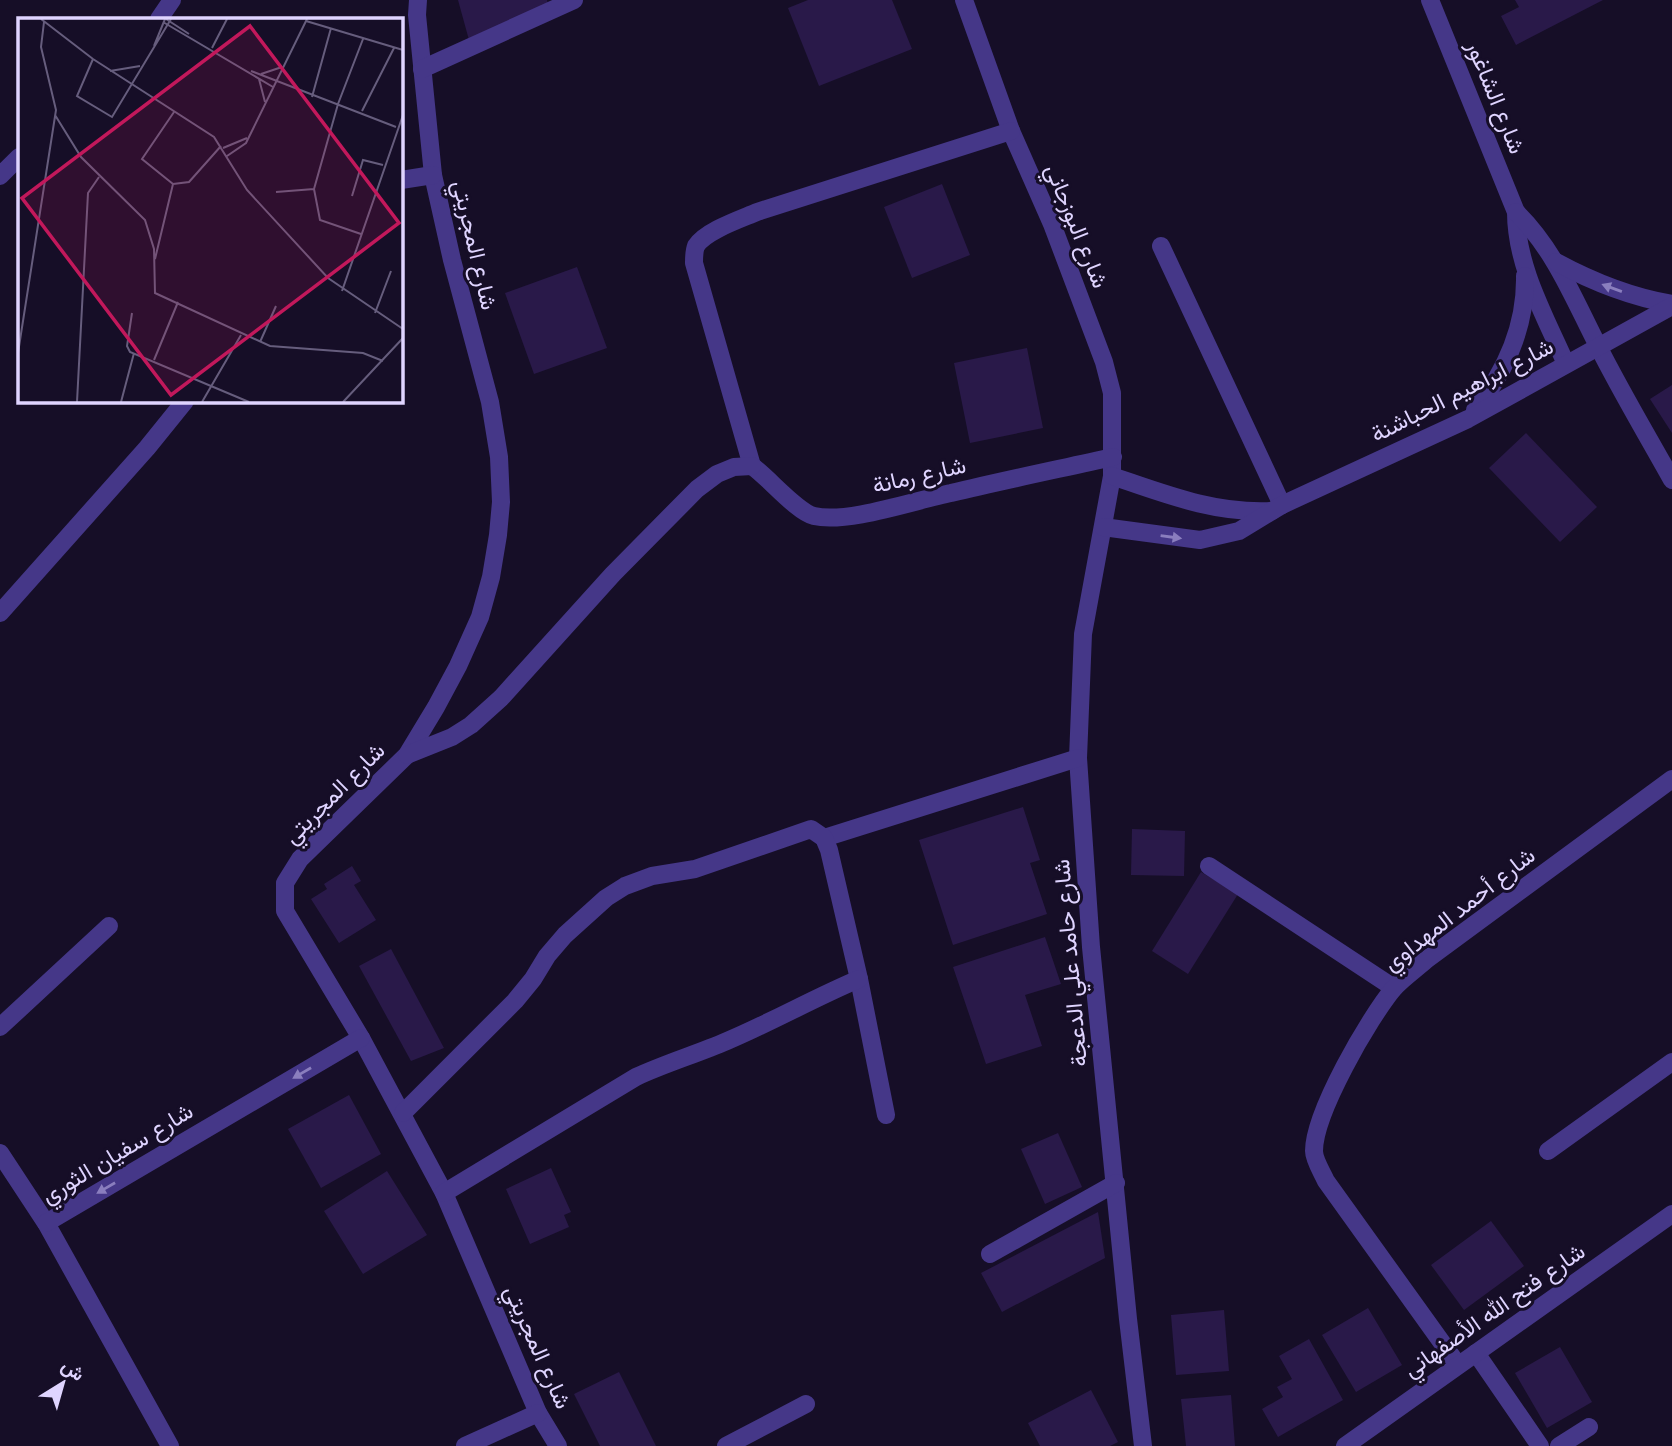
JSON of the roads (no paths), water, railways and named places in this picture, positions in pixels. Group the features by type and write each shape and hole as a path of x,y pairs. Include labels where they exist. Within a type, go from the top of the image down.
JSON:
{"street":[{"path":"160,18 172,0"},
{"name":"شارع المجريتي","path":"418,0 417,15 433,175 458,285 490,402 499,457 501,502 491,576 480,617 458,666 407,755 300,859 285,883 285,911 361,1038 444,1193 538,1413 558,1446"},
{"path":"422,69 574,0"},
{"name":"شارع البوزجاني","path":"964,0 1011,131 1052,224 1104,362 1112,393 1112,476"},
{"name":"شارع الشاغور","path":"1430,0 1516,212 1518,240 1525,268 1566,364"},
{"path":"407,755 452,737 471,725 508,690 613,573 697,489 717,474 734,467 751,466 694,263 695,248 699,243 717,230 757,212 1011,131"},
{"path":"0,176 18,159"},
{"path":"402,180 433,175"},
{"name":"شارع الشاغور","path":"1516,212 1538,235 1556,261 1598,347 1672,480"},
{"path":"1161,246 1277,508"},
{"path":"1556,261 1578,274 1625,293 1672,305"},
{"path":"1468,419 1491,390 1509,357 1520,322 1525,268"},
{"name":"شارع ابراهيم الحباشنة","path":"1103,527 1200,540 1238,531 1277,508 1468,419 1672,305"},
{"path":"0,613 148,448 184,402"},
{"name":"شارع رمانة","path":"751,466 767,477 802,510 814,516 836,517 880,510 1114,457"},
{"name":"شارع ابراهيم الحباشنة","path":"1112,476 1203,506 1237,512 1277,508"},
{"name":"شارع حامد علي الدعجة","path":"1112,476 1083,634 1078,758 1091,947 1143,1446"},
{"path":"824,838 1078,758"},
{"name":"شارع أحمد المهداوي","path":"1458,1365 1326,1181 1314,1153 1318,1125 1330,1095 1394,988 1426,960 1672,779"},
{"path":"403,1113 515,1001 559,942 606,898 625,886 652,876 695,869 811,829 824,838 829,850 859,979 886,1115"},
{"path":"1209,866 1394,988"},
{"path":"0,1027 109,926"},
{"path":"444,1193 636,1077 728,1041 813,998 859,979"},
{"name":"شارع سفيان الثوري","path":"170,1446 46,1223 361,1038"},
{"path":"1548,1151 1672,1062"},
{"path":"0,1153 46,1223"},
{"path":"990,1254 1115,1183"},
{"name":"شارع فتح الله الأصفهاني","path":"1345,1446 1672,1214"},
{"path":"1476,1353 1540,1446"},
{"path":"726,1446 806,1404"},
{"path":"465,1446 538,1413"},
{"path":"1559,1446 1589,1427"}]}
